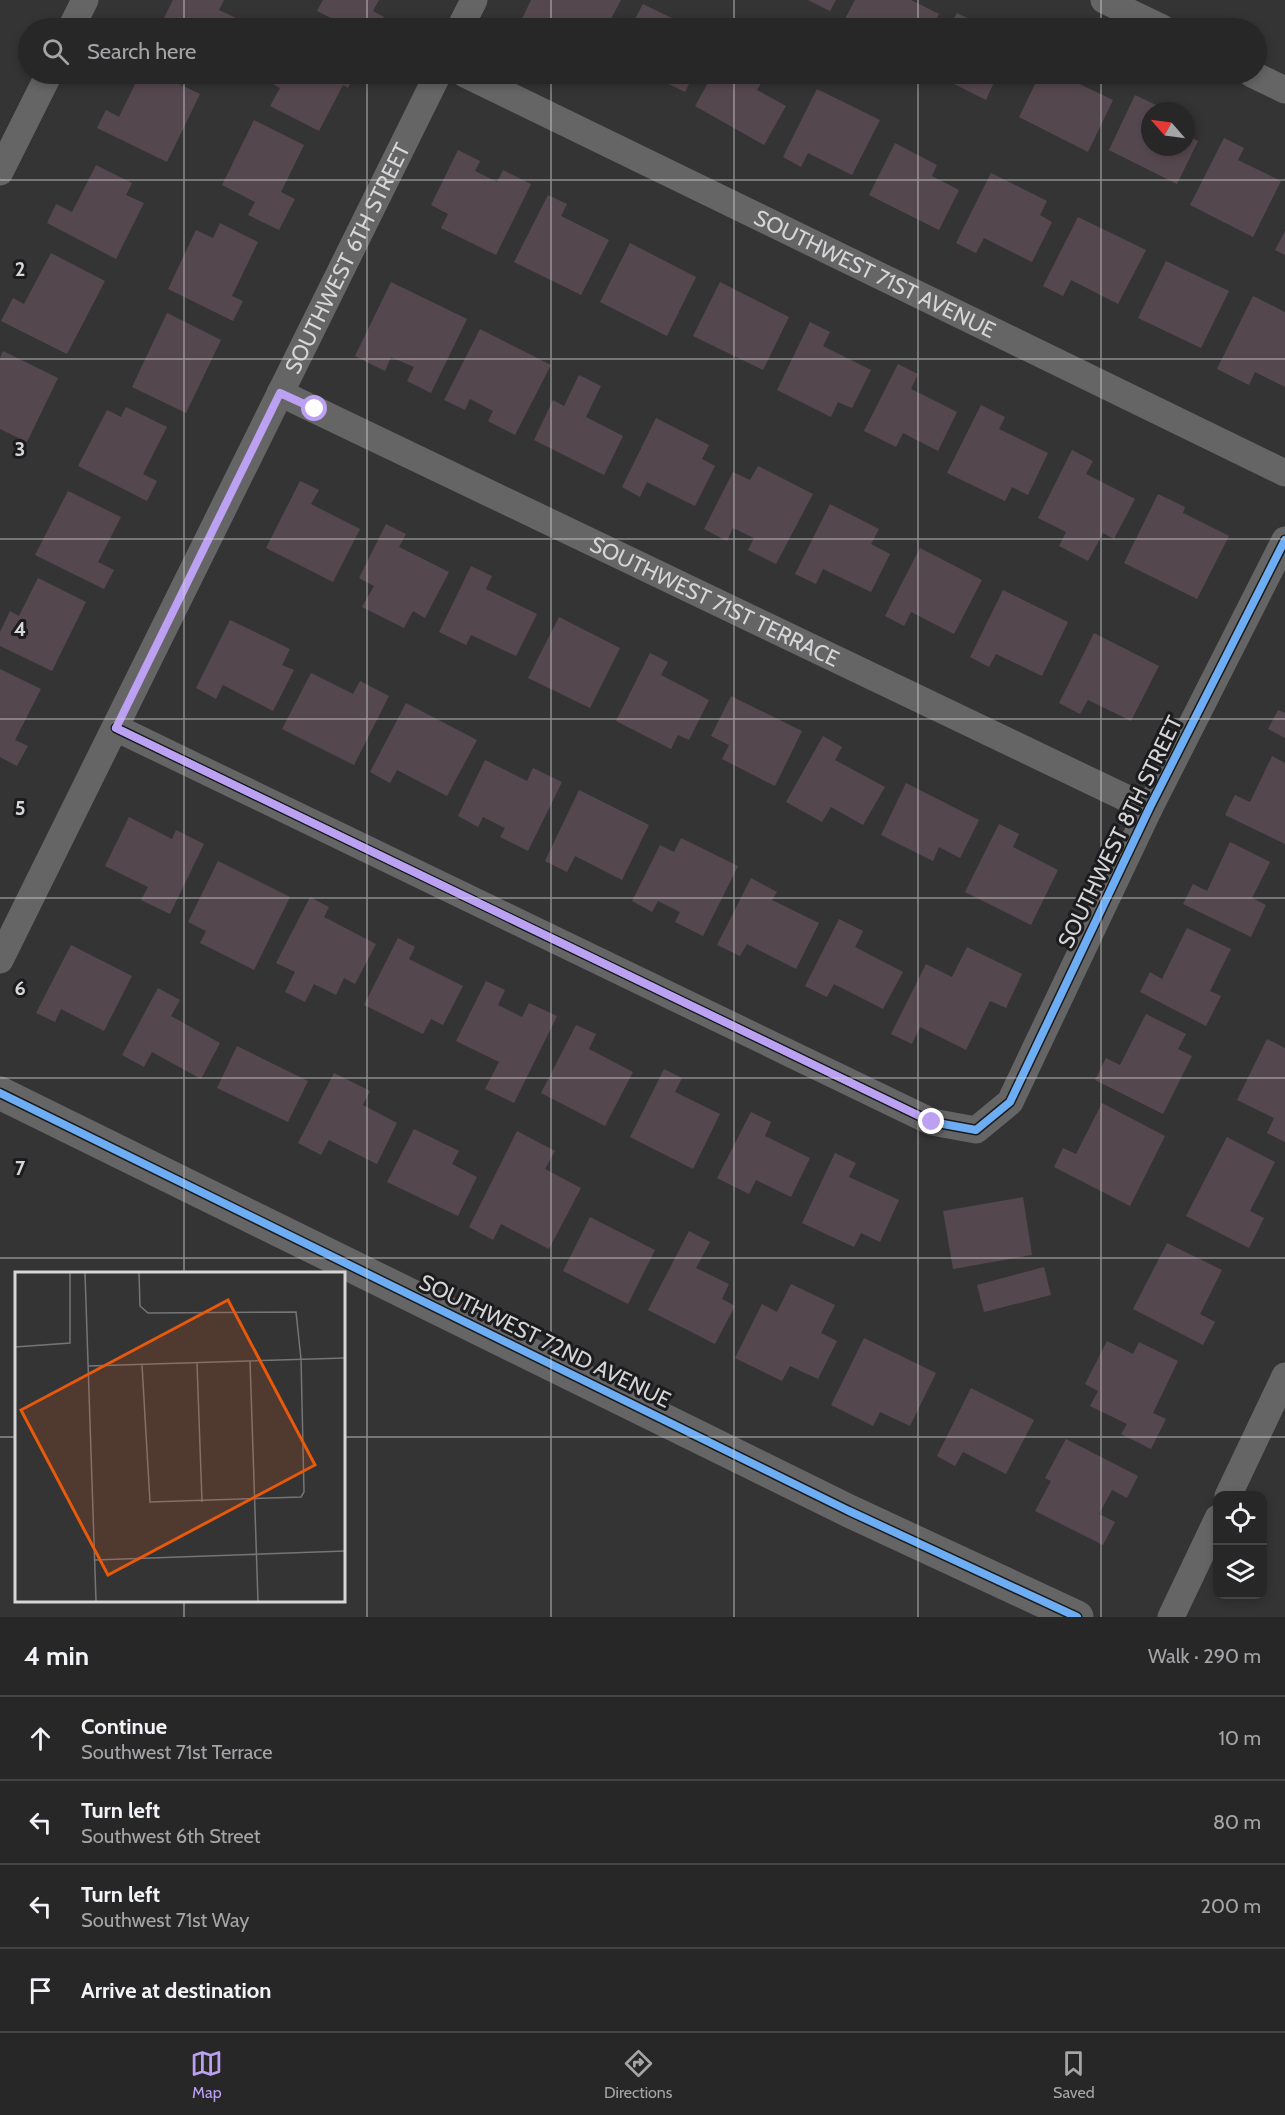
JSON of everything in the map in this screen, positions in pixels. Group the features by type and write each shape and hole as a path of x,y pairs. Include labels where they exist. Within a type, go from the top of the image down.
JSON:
{"street":[{"path":"76,18 85,0"},
{"path":"465,18 474,0"},
{"path":"1104,0 1141,18"},
{"path":"1267,81 1285,90"},
{"path":"0,172 44,84"},
{"name":"SOUTHWEST 6TH STREET","path":"0,960 433,84"},
{"name":"SOUTHWEST 71ST AVENUE","path":"486,84 1285,473"},
{"name":"SOUTHWEST 71ST TERRACE","path":"280,393 1149,809"},
{"name":"SOUTHWEST 8TH STREET","path":"116,728 932,1122 976,1130 1010,1102 1149,809 1285,540"},
{"name":"SOUTHWEST 72ND AVENUE","path":"0,1093 838,1505 1077,1617"},
{"path":"1230,1491 1285,1376"},
{"path":"1171,1617 1213,1529"}],"building":[{"path":"173,0 224,0 219,10 236,18 164,18"},
{"path":"323,0 379,0 373,11 384,17 331,18 317,11"},
{"path":"531,0 621,0 611,18 522,18"},
{"path":"808,0 836,0 830,11"},
{"path":"855,0 911,0 939,14 937,18 845,18"},
{"path":"643,4 672,18 635,18"},
{"path":"957,13 967,18 954,18"},
{"path":"135,84 179,84 200,94 167,162 97,128 106,110 119,117"},
{"path":"272,84 350,84 348,88 343,85 319,131 270,106 280,88"},
{"path":"669,84 689,84 685,92"},
{"path":"707,84 760,84 757,90 786,106 764,145 695,106"},
{"path":"954,84 993,84 986,100"},
{"path":"1035,84 1080,84 1113,100 1088,152 1019,117"},
{"path":"817,89 880,120 852,175 808,153 801,167 783,157"},
{"path":"1135,95 1150,102 1141,102 1141,156 1191,156 1177,184 1109,150"},
{"path":"254,120 304,145 281,192 295,199 279,230 248,215 255,202 222,185"},
{"path":"1224,138 1244,148 1238,160 1281,181 1253,237 1190,205"},
{"path":"895,143 937,165 932,176 959,190 939,230 869,195"},
{"path":"458,150 480,161 475,171 497,182 503,170 531,184 496,255 441,228 448,214 431,205"},
{"path":"96,165 132,183 126,195 144,203 116,259 47,223 56,204 72,212"},
{"path":"991,173 1047,201 1040,215 1052,222 1032,262 984,238 976,253 956,243"},
{"path":"548,195 567,204 561,216 609,240 581,295 514,262"},
{"path":"1078,217 1146,250 1118,304 1071,280 1063,296 1043,286"},
{"path":"220,223 258,242 232,296 243,301 233,321 168,289 196,230 213,238"},
{"path":"1285,231 1285,255 1275,250"},
{"path":"630,243 696,277 667,336 600,302"},
{"path":"51,253 105,281 67,354 1,321 13,298 24,304"},
{"path":"1166,261 1229,291 1201,348 1138,318"},
{"path":"391,282 467,319 431,393 407,381 414,367 391,357 385,371 355,356"},
{"path":"720,282 789,317 763,370 693,336"},
{"path":"1253,296 1285,312 1285,387 1255,372 1249,385 1217,369"},
{"path":"167,313 221,340 186,413 132,387"},
{"path":"810,322 830,332 823,346 871,370 852,408 838,402 831,417 777,390"},
{"path":"480,329 551,365 515,435 488,421 493,411 470,399 465,410 444,400"},
{"path":"3,351 58,378 27,442 0,429 0,358"},
{"path":"898,364 918,374 911,389 957,412 938,451 903,433 896,447 864,431"},
{"path":"579,375 601,386 586,417 623,436 604,475 534,440 553,400 564,406"},
{"path":"981,405 1005,417 999,429 1048,453 1028,495 1012,487 1005,501 947,473"},
{"path":"126,407 167,427 143,474 157,481 147,501 78,466 107,410 121,417"},
{"path":"656,418 709,445 702,459 715,466 695,506 647,482 640,497 622,487"},
{"path":"1072,450 1093,461 1086,474 1135,499 1114,539 1103,533 1088,561 1059,546 1066,532 1038,518"},
{"path":"758,466 813,494 776,564 748,550 754,538 733,528 727,541 704,529 733,472 750,480"},
{"path":"300,481 319,490 311,504 360,529 333,582 266,548"},
{"path":"68,491 121,517 98,562 114,570 104,589 35,555"},
{"path":"1158,494 1185,507 1183,513 1229,536 1197,599 1124,563"},
{"path":"830,504 879,529 871,544 890,554 871,592 823,569 816,584 795,574"},
{"path":"386,524 406,534 399,547 449,572 425,618 413,611 404,628 362,607 374,586 359,578"},
{"path":"920,548 982,580 954,634 911,612 904,626 885,616"},
{"path":"471,566 492,576 486,589 537,614 516,656 471,635 466,645 439,632"},
{"path":"38,578 86,602 52,671 0,646 0,632 10,611 19,616"},
{"path":"1003,590 1068,622 1042,676 996,654 989,667 970,657"},
{"path":"559,617 620,648 590,708 528,678"},
{"path":"230,620 290,649 282,665 294,670 273,711 223,685 216,699 196,688"},
{"path":"1094,633 1159,666 1131,721 1088,700 1080,714 1059,703"},
{"path":"650,653 668,662 661,675 709,700 689,740 678,735 671,749 616,721"},
{"path":"0,669 41,689 15,740 28,746 17,766 0,757"},
{"path":"311,673 353,694 360,681 389,696 354,765 282,729"},
{"path":"731,696 802,731 775,786 722,759 729,745 711,736"},
{"path":"406,703 477,740 447,796 397,770 390,783 370,772"},
{"path":"1278,710 1285,713 1285,738 1268,729"},
{"path":"823,736 842,747 835,760 885,787 863,825 831,807 822,822 786,802"},
{"path":"1272,756 1285,763 1285,844 1225,815 1235,795 1250,802"},
{"path":"485,760 527,781 533,768 562,782 528,851 500,837 505,828 483,817 478,827 458,816"},
{"path":"906,783 979,820 960,858 939,847 933,861 881,835"},
{"path":"579,790 649,825 622,880 575,856 567,872 545,861"},
{"path":"129,817 172,839 176,830 204,844 170,914 141,900 148,887 105,866"},
{"path":"999,824 1019,834 1013,847 1058,870 1031,925 965,892"},
{"path":"681,838 738,866 703,936 675,922 680,912 658,901 652,912 632,901 660,845 674,852"},
{"path":"1230,842 1270,862 1252,898 1266,905 1251,937 1183,904 1193,884 1207,891"},
{"path":"218,861 290,897 254,970 200,943 206,931 188,922"},
{"path":"751,878 777,892 772,900 819,923 796,969 747,944 740,956 717,945"},
{"path":"310,897 329,907 324,917 376,944 355,984 344,978 336,995 314,984 305,1002 285,992 295,972 276,963"},
{"path":"839,919 863,931 855,947 903,972 883,1009 834,984 827,997 805,986"},
{"path":"1187,928 1231,949 1210,991 1221,996 1206,1026 1140,992 1150,972 1162,979"},
{"path":"398,938 415,947 409,959 463,986 443,1025 431,1019 423,1034 364,1005"},
{"path":"71,945 132,976 104,1031 61,1009 55,1022 36,1013"},
{"path":"967,947 1022,974 1006,1008 990,1001 966,1050 920,1027 912,1044 891,1034 926,964 952,977"},
{"path":"486,981 505,990 498,1005 522,1017 529,1003 557,1016 514,1103 485,1089 499,1062 456,1041"},
{"path":"158,988 180,1000 171,1016 220,1043 201,1079 152,1052 144,1067 122,1055"},
{"path":"1146,1014 1186,1034 1178,1049 1192,1056 1163,1114 1095,1080 1106,1058 1120,1065"},
{"path":"576,1025 596,1034 589,1049 633,1072 605,1126 541,1093"},
{"path":"1267,1039 1285,1048 1285,1142 1267,1133 1274,1118 1237,1100"},
{"path":"237,1046 308,1081 288,1122 217,1088"},
{"path":"664,1069 682,1078 675,1092 720,1114 693,1169 630,1137"},
{"path":"334,1073 370,1091 363,1105 397,1123 377,1164 329,1140 321,1155 298,1143"},
{"path":"1102,1103 1165,1136 1130,1206 1054,1167 1063,1148 1076,1154"},
{"path":"751,1112 771,1122 765,1136 810,1158 791,1197 756,1180 749,1194 717,1178"},
{"path":"414,1129 459,1151 452,1164 477,1177 458,1216 387,1182"},
{"path":"517,1131 555,1151 545,1169 581,1188 549,1249 501,1224 493,1240 469,1227"},
{"path":"1227,1137 1275,1162 1250,1211 1264,1218 1249,1248 1186,1216"},
{"path":"835,1153 856,1163 849,1177 899,1200 880,1242 861,1233 854,1247 802,1223"},
{"path":"1023,1197 1032,1255 953,1269 943,1211"},
{"path":"590,1217 655,1250 628,1304 563,1271"},
{"path":"689,1231 710,1242 696,1268 729,1284 722,1299 735,1306 715,1344 648,1310"},
{"path":"1167,1243 1222,1270 1200,1314 1215,1322 1203,1345 1133,1309"},
{"path":"1044,1267 1051,1295 984,1312 977,1285"},
{"path":"791,1284 835,1305 821,1333 837,1341 818,1379 790,1366 782,1381 735,1358 762,1304 777,1312"},
{"path":"864,1338 936,1373 910,1426 880,1412 873,1426 831,1405"},
{"path":"1107,1341 1133,1354 1139,1342 1178,1361 1153,1413 1166,1419 1151,1449 1121,1434 1127,1424 1090,1406 1098,1391 1085,1384"},
{"path":"971,1388 1034,1420 1006,1474 963,1452 955,1466 937,1456"},
{"path":"1066,1439 1138,1476 1127,1498 1112,1490 1099,1514 1115,1522 1103,1545 1035,1511 1051,1481 1045,1478"}],"cycle path":[{"path":"116,728 932,1122 976,1130 1010,1102 1149,809 1285,540"},
{"path":"0,1093 849,1511 1077,1617"}],"route":[{"path":"315,409 280,393 116,728 932,1122"}]}
